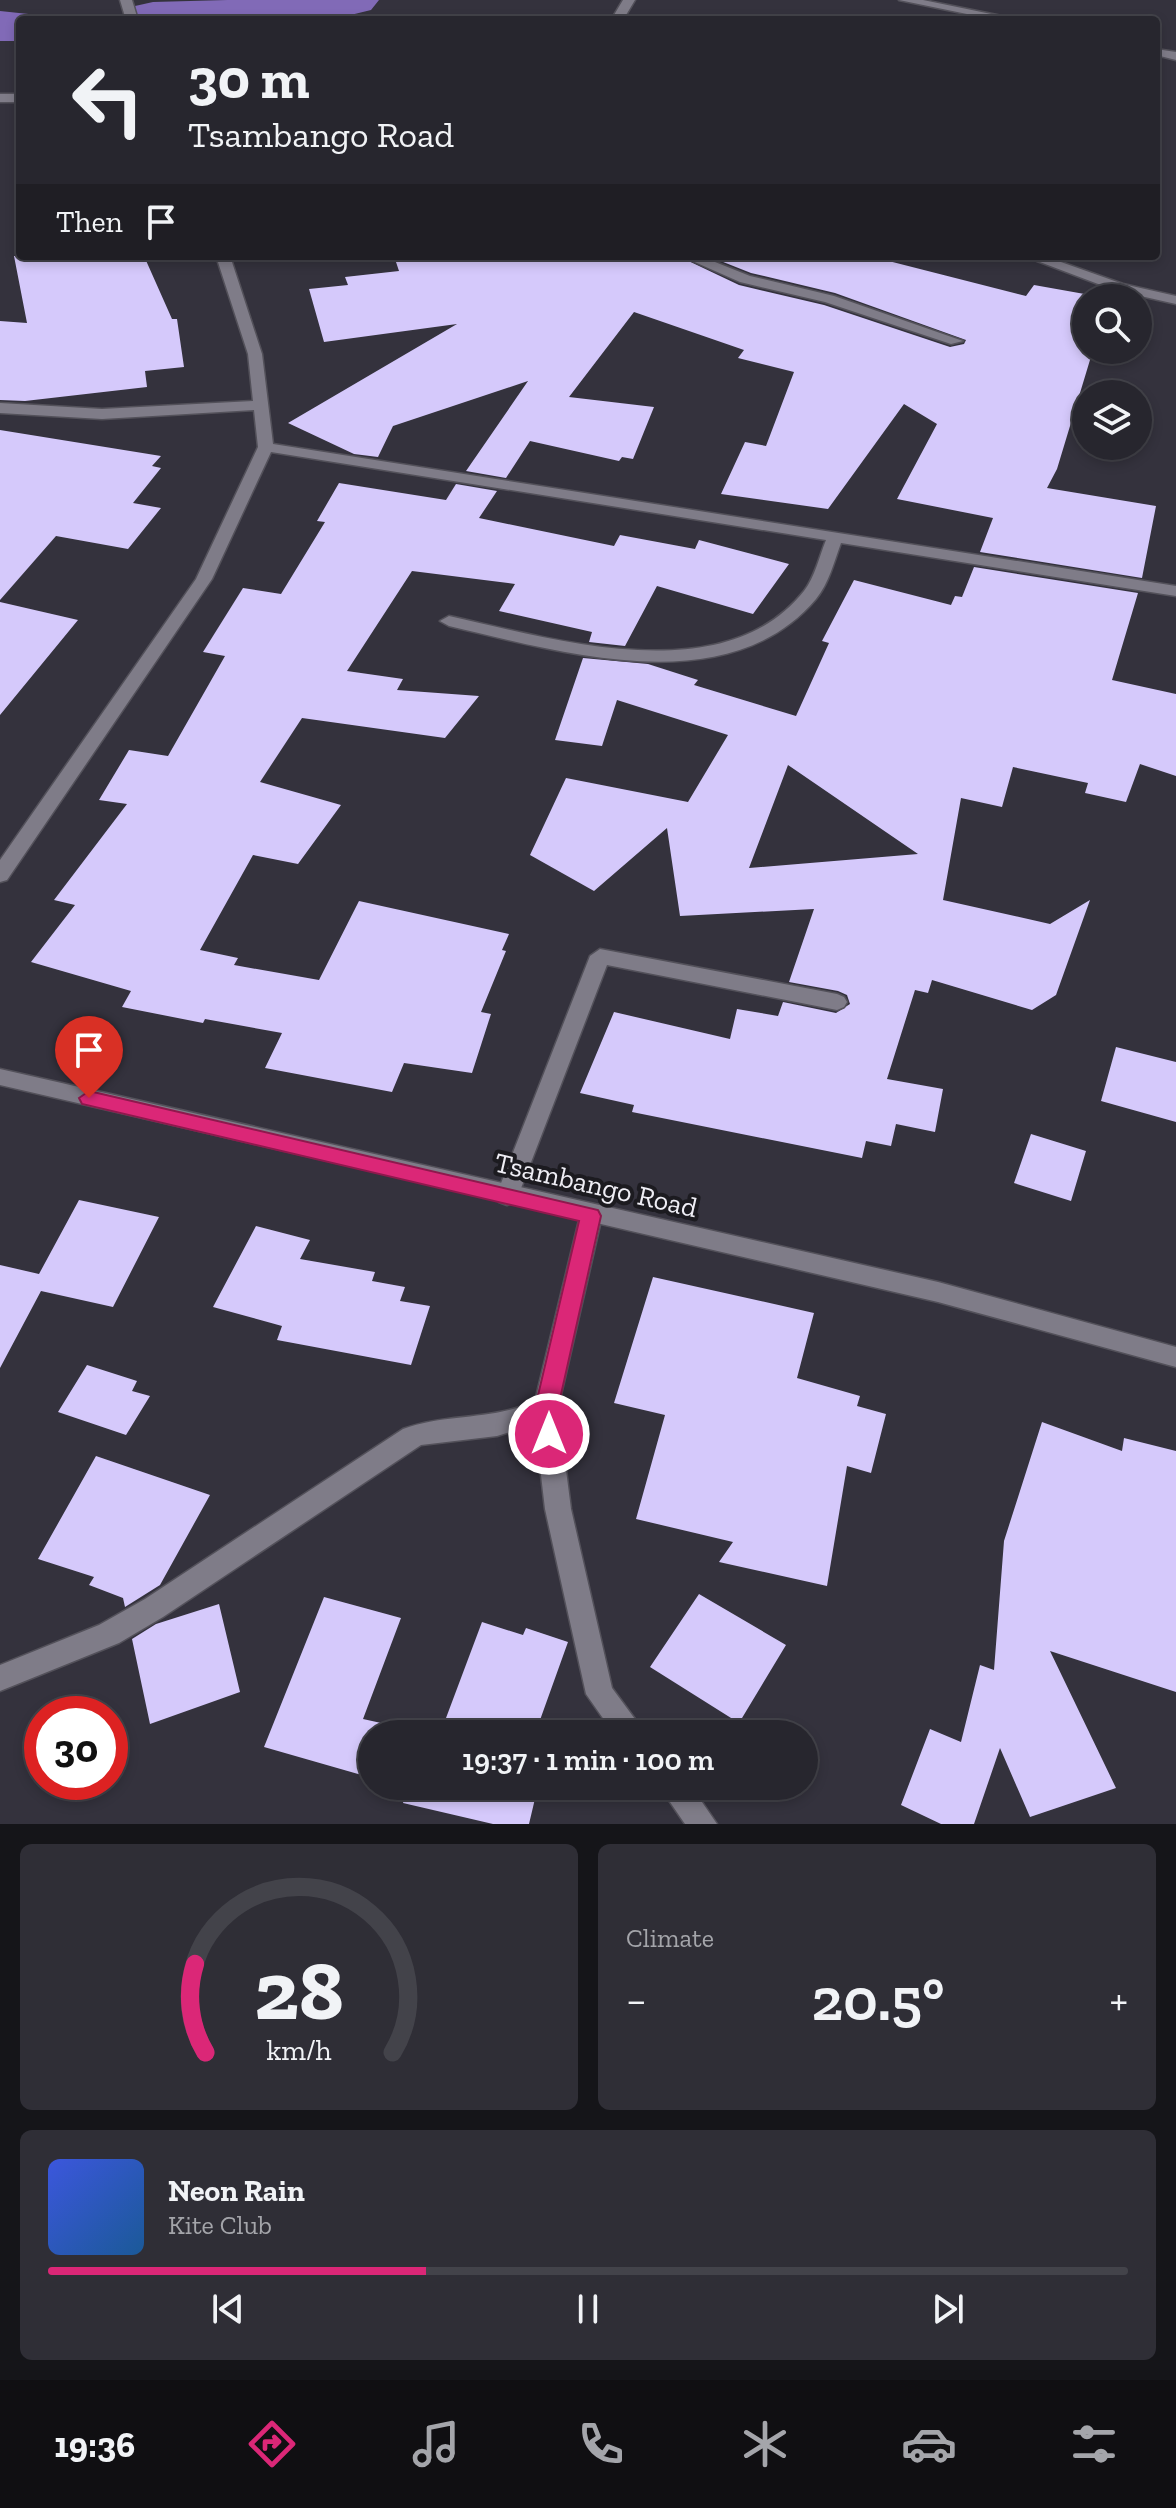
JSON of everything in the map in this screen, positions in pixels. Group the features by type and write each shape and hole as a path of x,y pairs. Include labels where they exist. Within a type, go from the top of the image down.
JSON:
{"street":[{"path":"905,0 993,16"},
{"path":"0,875 204,579 266,447 255,354 224,260"},
{"path":"698,260 745,279 829,299 956,341"},
{"path":"1042,260 1119,287 1176,300"},
{"path":"0,408 102,414 261,405"},
{"path":"266,447 834,540 1176,591"},
{"path":"449,621 617,654 679,658 738,647 778,626 811,594 834,540"},
{"path":"507,1196 600,956 837,1002"},
{"name":"Tsambango Road","path":"0,1077 591,1216 938,1292 1176,1357"},
{"path":"591,1216 546,1408 558,1509 600,1694 621,1720"},
{"path":"0,1678 80,1647 154,1608 412,1437 447,1426 476,1429 501,1425 546,1408"},
{"path":"684,1800 703,1824"}],"building":[{"path":"14,256 16,260 146,260 172,319 177,319 184,367 145,371 147,387 25,401 0,400 0,321 27,323"},
{"path":"395,260 686,260 739,285 824,305 950,347 964,344 966,340 835,293 751,273 718,260 885,260 1026,296 1034,285 1072,292 1072,364 1089,364 1084,380 1072,380 1072,419 1057,469 1047,488 1156,506 1142,578 980,552 993,518 897,499 937,424 904,404 828,509 721,494 745,442 766,446 794,372 738,358 744,350 634,312 569,397 654,407 633,459 622,457 619,461 530,441 506,478 466,471 528,381 393,426 378,457 354,454 288,423 457,324 324,342 309,289 348,285 345,277 399,271"},
{"path":"0,430 161,456 152,466 161,468 133,503 161,508 128,549 56,536 0,600"},
{"path":"339,483 446,500 456,484 497,491 479,518 614,546 620,535 695,549 699,540 789,564 753,614 657,586 625,646 589,642 592,632 499,611 515,584 412,571 347,671 403,679 397,690 479,696 445,738 302,718 260,782 341,805 298,864 253,855 200,950 238,958 234,965 319,980 359,901 509,934 502,950 506,951 481,1012 491,1014 472,1073 404,1063 392,1092 265,1068 282,1033 205,1019 203,1023 122,1007 131,991 31,962 75,905 54,900 127,804 99,800 129,750 168,756 225,656 203,652 243,588 281,594 325,522 317,521"},
{"path":"974,567 1138,593 1112,680 1176,694 1176,776 1140,764 1126,802 1085,793 1088,783 1013,767 1002,807 961,798 943,900 1050,924 1090,900 1056,995 1032,1010 932,980 928,993 915,990 887,1079 943,1089 935,1132 896,1124 891,1146 866,1141 862,1158 632,1112 634,1105 580,1093 614,1012 730,1039 737,1009 778,1016 783,1002 836,1013 850,1004 847,995 838,991 789,982 814,909 680,916 667,828 594,891 530,855 566,778 688,802 728,735 617,700 602,746 555,740 583,658 648,664 698,680 694,685 796,716 829,643 822,641 854,580 951,605 955,596 962,597","holes":["788,765 918,854 749,868"]},
{"path":"0,602 78,620 0,715"},
{"path":"1116,1047 1176,1062 1176,1122 1101,1101"},
{"path":"1031,1134 1086,1151 1071,1201 1014,1183"},
{"path":"79,1200 159,1217 113,1307 41,1291 0,1368 0,1265 39,1274"},
{"path":"256,1226 310,1240 300,1259 375,1272 372,1281 405,1287 400,1301 430,1306 411,1365 277,1340 282,1326 213,1307"},
{"path":"653,1277 814,1313 797,1378 860,1396 857,1406 886,1414 871,1473 847,1466 827,1586 719,1562 733,1542 636,1519 665,1415 614,1403"},
{"path":"87,1365 137,1381 132,1391 150,1396 126,1435 58,1412"},
{"path":"1042,1422 1122,1451 1124,1438 1176,1451 1176,1692 1050,1651 1116,1788 1030,1817 1000,1748 974,1824 941,1824 901,1805 930,1729 961,1742 980,1665 994,1670 1004,1541"},
{"path":"96,1456 210,1495 160,1585 125,1607 123,1598 89,1585 94,1577 38,1559"},
{"path":"699,1594 786,1645 741,1720 734,1720 650,1667"},
{"path":"324,1597 401,1618 363,1719 368,1720 358,1720 358,1774 264,1747"},
{"path":"219,1604 240,1692 150,1724 132,1639 156,1624"},
{"path":"482,1622 523,1635 526,1628 568,1642 540,1720 445,1720"},
{"path":"404,1800 535,1800 529,1824 493,1824 403,1803"}],"waterway":[{"path":"188,16 294,13 354,0"},
{"path":"0,26 16,26"}],"route":[{"path":"89,1098 591,1216 546,1408 549,1434"}]}
